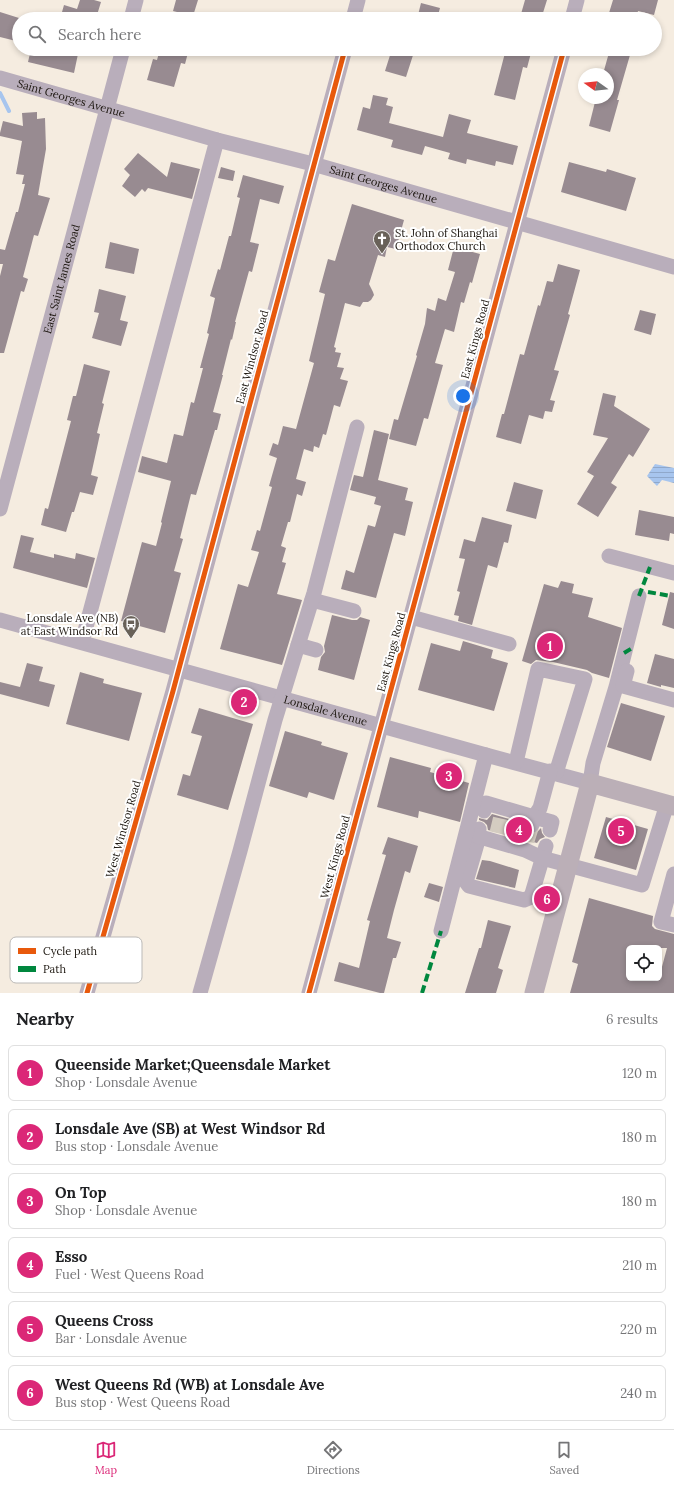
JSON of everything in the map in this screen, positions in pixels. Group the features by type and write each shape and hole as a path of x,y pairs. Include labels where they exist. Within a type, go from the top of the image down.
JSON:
{"main road":[{"name":"Lonsdale Avenue","path":"590,783 670,805"},
{"path":"534,993 590,783"}],"street":[{"path":"133,12 136,0"},
{"path":"355,12 358,0"},
{"path":"574,12 577,0"},
{"name":"East Saint James Road","path":"0,509 121,56"},
{"name":"East Windsor Road","path":"178,670 343,56"},
{"name":"East Kings Road","path":"381,726 562,56"},
{"name":"Saint Georges Avenue","path":"0,78 217,140 313,164 674,267"},
{"path":"82,642 217,140"},
{"path":"200,993 282,698 312,600 357,427"},
{"path":"609,556 674,573"},
{"path":"590,783 593,763 644,594 623,686 674,700"},
{"path":"312,600 354,611"},
{"path":"411,617 509,644"},
{"name":"Lonsdale Avenue","path":"0,620 590,783"},
{"path":"298,645 316,650"},
{"path":"516,762 538,669 585,679 540,808 533,821"},
{"name":"West Windsor Road","path":"104,937 178,670"},
{"name":"West Kings Road","path":"309,993 381,726"},
{"path":"441,931 486,755"},
{"path":"544,852 531,897 524,900 469,886 466,882 477,844 478,832 519,843 544,852 568,866 642,886 670,805"},
{"path":"485,807 533,821 552,822 550,830"},
{"path":"674,874 661,922 674,926"},
{"name":"West Windsor Road","path":"88,993 91,983"}],"water":[{"path":"655,464 674,468 674,483 662,480 657,486 647,476"}],"building":[{"path":"80,0 94,0 101,2 98,12 62,12 64,5 77,9"},
{"path":"176,0 198,0 194,12 173,11"},
{"path":"525,0 547,0 543,12 522,12"},
{"path":"613,0 658,0 655,12 609,12"},
{"path":"421,3 440,8 439,12 419,12"},
{"path":"0,12 12,16 12,40 0,37"},
{"path":"29,56 78,56 74,73 28,62"},
{"path":"158,56 187,56 185,64 181,63 174,87 147,80 153,59 157,60"},
{"path":"390,56 413,56 406,77 385,71"},
{"path":"504,56 530,56 527,68 523,67 515,100 494,95"},
{"path":"608,56 630,56 617,100 619,100 610,132 589,126 594,104 614,104 614,68 605,68"},
{"path":"373,95 388,98 386,105 393,107 389,123 443,137 449,114 471,120 467,133 518,146 513,165 496,161 495,166 467,159 466,164 448,159 450,153 425,146 422,155 391,147 393,140 357,130 363,107 370,109"},
{"path":"37,112 37,119 45,118 46,149 38,195 50,198 38,236 34,235 23,277 28,279 24,292 21,291 4,353 0,353 0,276 3,264 0,264 0,249 5,250 16,212 18,212 25,184 22,184 24,175 16,174 22,141 0,136 0,133 3,121 23,126 22,113"},
{"path":"138,153 167,177 171,162 200,169 192,199 148,188 145,192 142,189 135,197 122,186 130,175 124,169"},
{"path":"569,162 606,172 607,169 636,178 626,211 561,192"},
{"path":"221,167 235,171 233,181 218,178"},
{"path":"243,175 284,186 279,204 260,199 250,242 259,244 252,272 249,271 235,322 232,340 231,339 213,412 221,414 217,430 215,430 196,495 191,494 180,538 183,539 174,571 181,573 165,633 121,621 142,542 156,546 171,481 138,472 142,456 167,463 174,434 183,436 191,402 194,403 203,368 200,368 209,334 207,333 215,298 210,296 218,269 220,270 229,236 231,236 240,198 237,197"},
{"path":"352,204 404,220 396,249 387,247 385,257 378,255 369,284 374,295 371,300 368,302 363,302 360,307 345,303 334,347 336,348 335,352 341,353 337,367 344,368 340,379 348,381 340,407 334,405 326,435 323,434 319,448 314,446 313,452 304,449 296,479 306,482 302,496 297,494 290,522 288,522 281,546 286,548 282,562 286,563 277,594 302,600 282,665 220,649 238,584 248,587 259,552 251,550 257,530 260,531 272,487 269,486 277,458 269,455 273,443 278,445 283,426 296,429 314,363 309,361 325,294 319,292 328,259 335,261"},
{"path":"110,242 139,249 134,274 105,268"},
{"path":"454,247 480,254 472,283 470,282 464,303 461,302 454,332 445,329 435,363 443,365 428,419 424,418 416,446 389,439 394,419 398,420 417,356 416,355 425,324 427,308 435,311 438,298 446,301 455,272 448,270"},
{"path":"558,264 580,270 568,314 570,315 554,370 559,371 550,400 555,401 552,412 545,411 543,419 529,415 521,444 496,437 502,414 504,414 520,354 524,355 538,305 540,306 547,281 553,282"},
{"path":"99,289 126,296 120,320 128,322 121,346 92,338 99,313 94,312"},
{"path":"640,310 656,314 651,335 634,330"},
{"path":"84,364 110,371 102,403 104,404 97,433 100,434 91,475 98,477 93,495 80,492 66,532 41,525 45,508 48,509 71,421 67,420 73,396 76,396"},
{"path":"603,393 616,396 614,406 650,429 633,457 629,454 611,483 617,487 598,517 577,504 594,476 587,472 608,438 593,435"},
{"path":"374,430 389,434 378,480 408,488 405,500 413,502 405,536 394,533 376,598 341,589 346,570 354,573 368,525 375,527 381,506 374,504 376,497 350,490 354,475 363,477"},
{"path":"514,482 543,490 536,519 506,511"},
{"path":"639,510 674,517 674,534 670,533 669,541 635,535"},
{"path":"482,517 512,525 508,543 504,542 497,568 488,565 472,625 458,621 459,616 454,615 460,592 457,591 465,559 459,558 464,539 475,542"},
{"path":"21,535 34,538 30,552 54,558 54,554 75,559 76,553 95,558 87,588 13,568"},
{"path":"561,581 574,584 572,593 593,598 588,617 622,628 609,678 587,670 553,662 536,660 531,664 522,661 544,584 558,588"},
{"path":"670,592 674,593 674,629 662,625"},
{"path":"332,615 352,620 357,620 360,617 370,620 354,680 318,670 321,657 325,652 324,646"},
{"path":"463,641 493,650 491,658 508,663 494,711 418,690 431,643 460,651"},
{"path":"655,654 674,659 674,688 661,685 661,687 647,683"},
{"path":"27,663 43,667 39,681 55,685 49,707 0,694 0,682 20,687"},
{"path":"80,672 104,679 103,683 142,693 129,741 66,724"},
{"path":"621,703 665,716 651,761 607,747"},
{"path":"199,708 253,724 228,810 177,795 183,774 190,776 202,736 191,733"},
{"path":"285,731 322,742 321,745 348,753 334,800 309,792 307,798 269,786"},
{"path":"390,757 431,768 430,772 469,783 460,822 419,811 418,818 377,807"},
{"path":"492,814 523,823 529,834 535,834 541,828 545,837 540,839 537,843 488,830 487,825 479,820 479,818 487,820"},
{"path":"606,817 648,829 636,870 594,858"},
{"path":"388,837 418,846 410,873 405,871 387,938 401,942 396,958 393,958 384,993 380,993 334,981 339,962 359,968 370,921 367,920 386,855 382,854"},
{"path":"482,860 519,870 515,888 476,879"},
{"path":"429,883 443,887 439,902 424,897"},
{"path":"589,898 653,916 652,926 655,929 674,934 674,993 570,993 578,964 572,962"},
{"path":"488,920 511,926 498,968 503,970 496,993 465,993 479,948 481,948"}],"waterway":[{"path":"0,93 9,111"}],"tunnel":[{"path":"497,833 501,816"},
{"path":"513,837 517,820"},
{"path":"527,841 532,825"}],"marked path":[{"path":"639,596 650,567"},
{"path":"648,592 671,596"},
{"path":"624,653 634,647"},
{"path":"422,993 441,931"}],"cycle path":[{"path":"103,937 173,691 343,56"},
{"path":"309,993 562,56"},
{"path":"87,993 90,983"}],"place":[{"name":"St. John of Shanghai Orthodox Church","path":"382,254"},
{"name":"Lonsdale Ave (NB) at East Windsor Rd","path":"131,639"},
{"name":"Queenside Market;Queensdale Market","path":"550,646"},
{"name":"Lonsdale Ave (SB) at West Windsor Rd","path":"244,702"},
{"name":"On Top","path":"449,776"},
{"name":"Esso","path":"519,830"},
{"name":"Queens Cross","path":"621,831"},
{"name":"West Queens Rd (WB) at Lonsdale Ave","path":"547,899"}]}
